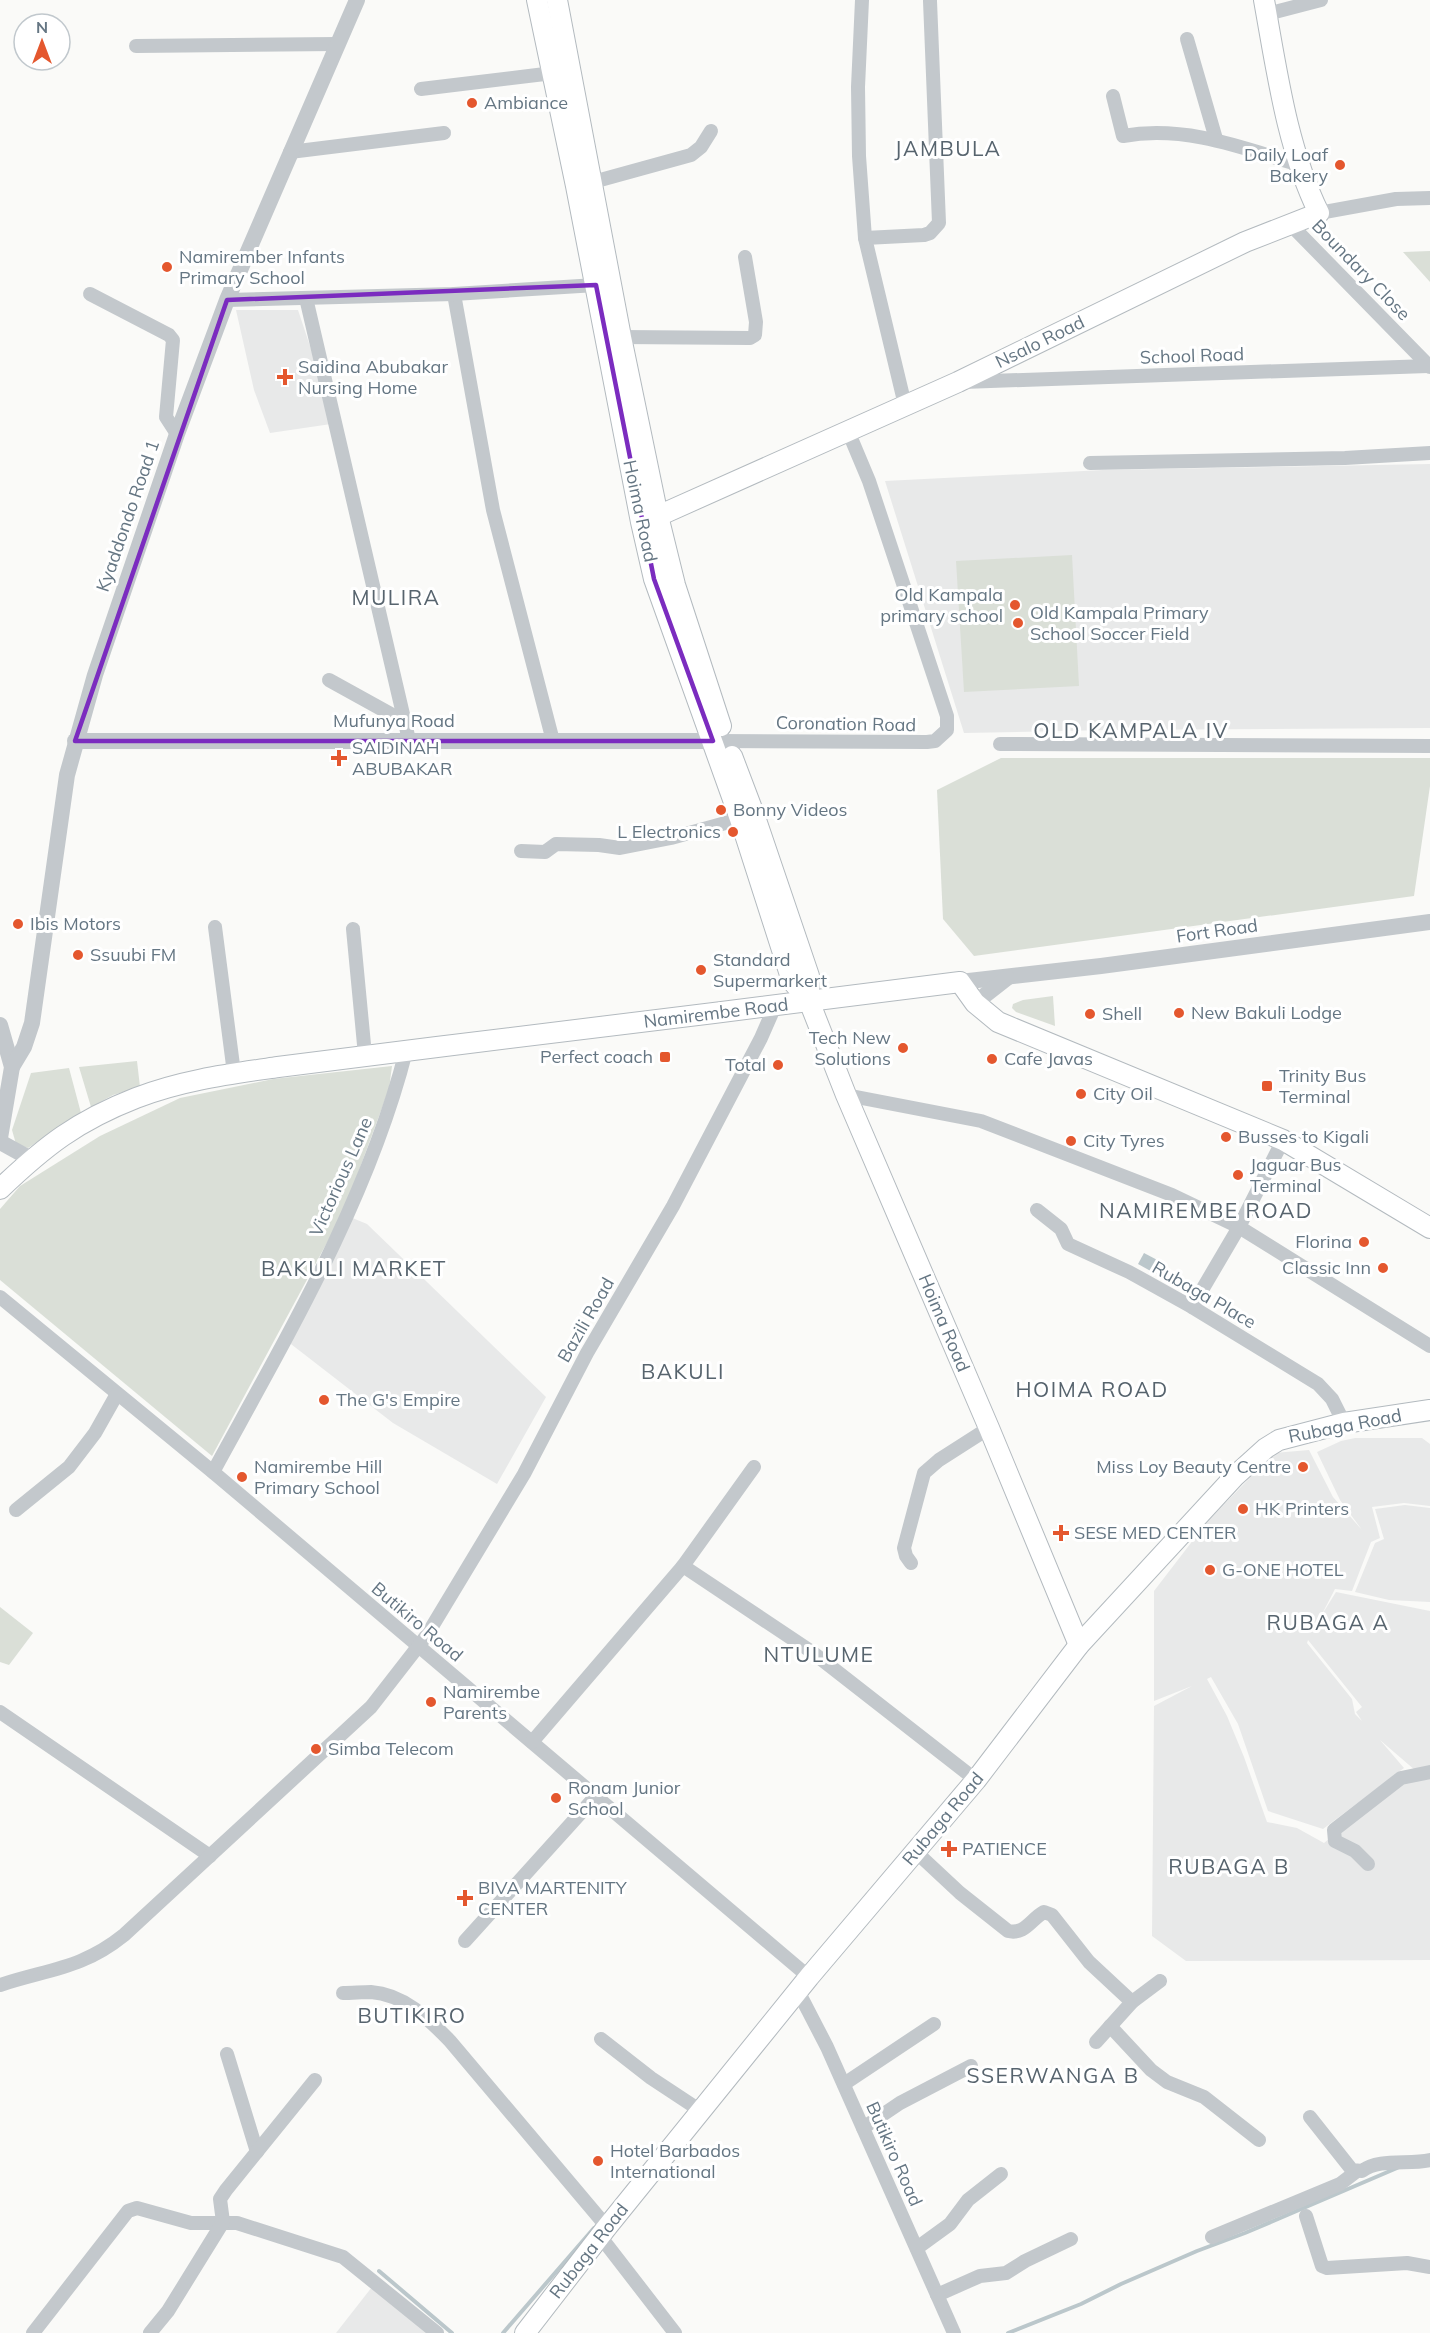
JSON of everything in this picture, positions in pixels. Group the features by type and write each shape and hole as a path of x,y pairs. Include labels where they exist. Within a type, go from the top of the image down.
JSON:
{"main road":[{"name":"Hoima Road","path":"537,0 554,73 636,499 654,579 719,741 754,814 809,976 809,1001"},
{"name":"Hoima Road","path":"557,0 621,337 658,516 740,819 792,981 809,1001 846,1095 1079,1645"},
{"path":"1265,7 1283,101 1299,165 1319,213"},
{"name":"Nsalo Road","path":"658,516 958,382 1245,242 1319,213"},
{"path":"960,982 975,1003 998,1022 1283,1140 1430,1228"},
{"name":"Namirembe Road","path":"0,1189 54,1140 77,1126 138,1098 183,1083 234,1073 365,1055 960,982"},
{"name":"Rubaga Road","path":"525,2333 604,2231 804,1984 976,1780 1079,1645 1235,1476 1266,1448 1279,1440 1344,1423 1430,1410"}],"street":[{"name":"Kyaddondo Road 1","path":"12,1067 24,1047 32,1023 67,775 95,675 177,434 227,300 357,0"},
{"path":"862,0 858,87 859,156 866,238 905,405"},
{"path":"1265,7 1321,0"},
{"path":"866,238 924,235 930,233 939,223 930,1"},
{"path":"1187,39 1216,139"},
{"path":"136,46 338,45"},
{"path":"421,89 554,73"},
{"path":"1113,96 1123,136 1139,133 1183,134 1216,139 1299,165"},
{"path":"593,182 691,155 701,147 711,131"},
{"path":"290,152 444,133"},
{"name":"Nsalo Road","path":"1319,213 1396,199 1430,198"},
{"name":"Boundary Close","path":"1290,224 1429,367"},
{"path":"621,337 750,338 755,335 756,322 745,257"},
{"path":"227,300 454,294 596,285"},
{"path":"90,294 169,335 173,340 166,417 177,434"},
{"path":"454,294 493,510 553,741"},
{"path":"306,298 409,740"},
{"name":"School Road","path":"958,382 1429,367"},
{"name":"Coronation Road","path":"719,741 927,742 935,741 947,730 946,716 885,526 870,481 848,431"},
{"path":"1090,463 1345,458 1430,453"},
{"path":"329,680 405,722"},
{"name":"Mufunya Road","path":"75,741 719,741"},
{"path":"1000,744 1430,746"},
{"path":"521,851 545,852 556,844 620,848 671,838 740,819"},
{"name":"Fort Road","path":"960,982 1430,922"},
{"path":"215,927 234,1073"},
{"path":"353,929 365,1055"},
{"path":"975,1003 1008,977"},
{"name":"Bazili Road","path":"0,1985 96,1956 124,1935 371,1707 419,1647 524,1474 587,1353 673,1206 761,1038 775,1006"},
{"path":"0,1025 12,1067 0,1140 32,1159"},
{"name":"Victorious Lane","path":"213,1472 306,1298 353,1204 388,1116 406,1051"},
{"path":"846,1095 981,1121 1172,1195 1239,1227 1430,1346"},
{"path":"1192,1307 1239,1227 1283,1140"},
{"name":"Rubaga Place","path":"1037,1210 1061,1229 1068,1244 1129,1272 1192,1307 1317,1384 1332,1399 1344,1423"},
{"name":"Butikiro Road","path":"0,1297 213,1472 596,1796 804,1984 844,2084 954,2333"},
{"path":"16,1510 69,1467 95,1433 117,1394"},
{"path":"911,1563 904,1548 924,1473 939,1460 989,1428"},
{"path":"532,1742 683,1566 754,1467"},
{"path":"683,1566 812,1652 976,1780"},
{"path":"0,1712 210,1856"},
{"path":"1368,1864 1355,1851 1335,1841 1335,1830 1401,1778 1430,1772"},
{"path":"465,1941 596,1796"},
{"path":"916,1852 960,1893 1008,1931 1015,1933 1024,1929 1044,1912 1052,1915 1089,1962 1132,2002"},
{"path":"1095,2042 1132,2002 1160,1982"},
{"path":"343,1994 371,1992 392,1997 414,2008 450,2040 604,2231 675,2333"},
{"path":"844,2084 934,2024"},
{"path":"1110,2026 1151,2070 1167,2082 1204,2097 1259,2140"},
{"path":"601,2039 651,2078 701,2111"},
{"path":"227,2055 257,2152"},
{"path":"863,2128 900,2103 971,2066"},
{"path":"150,2333 168,2311 223,2222 220,2199 315,2080"},
{"path":"1310,2117 1352,2170 1362,2171 1368,2166 1430,2160"},
{"path":"1212,2237 1340,2184 1357,2171"},
{"path":"917,2248 950,2224 968,2200 1002,2174"},
{"path":"33,2333 128,2211 137,2208 191,2223 237,2223 343,2257 437,2333"},
{"path":"1306,2216 1322,2266 1327,2268 1407,2263 1430,2267"},
{"path":"937,2295 980,2276 1006,2272 1071,2239"}],"highlighted area":[{"path":"596,285 654,579 713,741 75,741 227,300"}],"shaded area":[{"path":"1430,251 1430,282 1403,252"},
{"name":"Saidina Abubakar Nursing Home","path":"236,310 298,310 316,364 331,424 270,433 254,390"},
{"path":"1430,464 1430,728 964,733 885,481 1103,470"},
{"name":"Old Kampala Primary School Soccer Field","path":"1072,555 1079,686 964,692 956,561"},
{"path":"1001,758 1430,758 1430,786 1414,896 974,956 943,919 937,790"},
{"path":"1053,996 1055,1026 1016,1012 1012,1008 1013,1004 1023,1000"},
{"path":"137,1061 140,1087 113,1095 91,1107 79,1067"},
{"path":"392,1066 389,1089 344,1211 212,1456 0,1280 0,1209 20,1186 100,1136 180,1098 273,1079"},
{"path":"69,1068 81,1113 28,1148 16,1144 12,1130 31,1073"},
{"path":"350,1217 367,1224 546,1397 497,1484 393,1423 287,1341"},
{"path":"1144,1253 1163,1263 1156,1274 1138,1264"},
{"path":"1355,1438 1422,1438 1430,1444 1430,1506 1404,1503 1372,1507 1380,1538 1371,1542 1352,1591 1335,1589 1321,1616 1336,1592 1430,1611 1430,1767 1416,1771 1380,1740 1404,1768 1323,1829 1268,1811 1238,1724 1211,1677 1207,1679 1227,1716 1267,1822 1297,1828 1324,1843 1396,1785 1430,1776 1430,1960 1186,1961 1152,1936 1154,1706 1192,1686 1154,1701 1154,1591 1207,1522 1274,1453 1309,1450 1333,1497 1362,1530 1340,1500 1317,1452 1341,1441","holes":["1308,1640 1362,1707 1356,1712 1362,1721 1355,1714 1352,1699 1307,1643"]},
{"path":"1405,1505 1430,1508 1430,1602 1389,1600 1355,1592 1375,1543 1384,1539 1375,1509"},
{"path":"0,1607 33,1633 9,1665 0,1662"},
{"path":"372,2287 427,2333 336,2333"}],"waterway":[{"path":"1008,2333 1081,2304 1197,2251 1397,2168"},
{"path":"503,2333 594,2228"},
{"path":"379,2271 452,2333"}],"place":[{"name":"Ambiance","path":"472,103"},
{"name":"Daily Loaf Bakery","path":"1340,165"},
{"name":"Namirember Infants Primary School","path":"167,267"},
{"name":"Saidina Abubakar Nursing Home","path":"285,377"},
{"name":"Old Kampala primary school","path":"1015,605"},
{"name":"Old Kampala Primary School Soccer Field","path":"1018,623"},
{"name":"SAIDINAH ABUBAKAR","path":"339,758"},
{"name":"Bonny Videos","path":"721,810"},
{"name":"L Electronics","path":"733,832"},
{"name":"Ibis Motors","path":"18,924"},
{"name":"Ssuubi FM","path":"78,955"},
{"name":"Standard Supermarkert","path":"701,970"},
{"name":"New Bakuli Lodge","path":"1179,1013"},
{"name":"Shell","path":"1090,1014"},
{"name":"Tech New Solutions","path":"903,1048"},
{"name":"Perfect coach","path":"665,1057"},
{"name":"Cafe Javas","path":"992,1059"},
{"name":"Total","path":"778,1065"},
{"name":"Trinity Bus Terminal","path":"1267,1086"},
{"name":"City Oil","path":"1081,1094"},
{"name":"Busses to Kigali","path":"1226,1137"},
{"name":"City Tyres","path":"1071,1141"},
{"name":"Jaguar Bus Terminal","path":"1238,1175"},
{"name":"Florina","path":"1364,1242"},
{"name":"Classic Inn","path":"1383,1268"},
{"name":"The G's Empire","path":"324,1400"},
{"name":"Miss Loy Beauty Centre","path":"1303,1467"},
{"name":"Namirembe Hill Primary School","path":"242,1477"},
{"name":"HK Printers","path":"1243,1509"},
{"name":"SESE MED CENTER","path":"1061,1533"},
{"name":"G-ONE HOTEL","path":"1210,1570"},
{"name":"Namirembe Parents","path":"431,1702"},
{"name":"Simba Telecom","path":"316,1749"},
{"name":"Ronam Junior School","path":"556,1798"},
{"name":"PATIENCE","path":"949,1849"},
{"name":"BIVA MARTENITY CENTER","path":"465,1898"},
{"name":"Hotel Barbados International","path":"598,2161"}],"district":[{"name":"JAMBULA","path":"948,149"},
{"name":"MULIRA","path":"396,598"},
{"name":"OLD KAMPALA IV","path":"1131,731"},
{"name":"NAMIREMBE ROAD","path":"1206,1211"},
{"name":"BAKULI MARKET","path":"354,1269"},
{"name":"BAKULI","path":"683,1372"},
{"name":"HOIMA ROAD","path":"1092,1390"},
{"name":"RUBAGA A","path":"1328,1623"},
{"name":"NTULUME","path":"819,1655"},
{"name":"RUBAGA B","path":"1229,1867"},
{"name":"BUTIKIRO","path":"412,2016"},
{"name":"SSERWANGA B","path":"1053,2076"}]}
